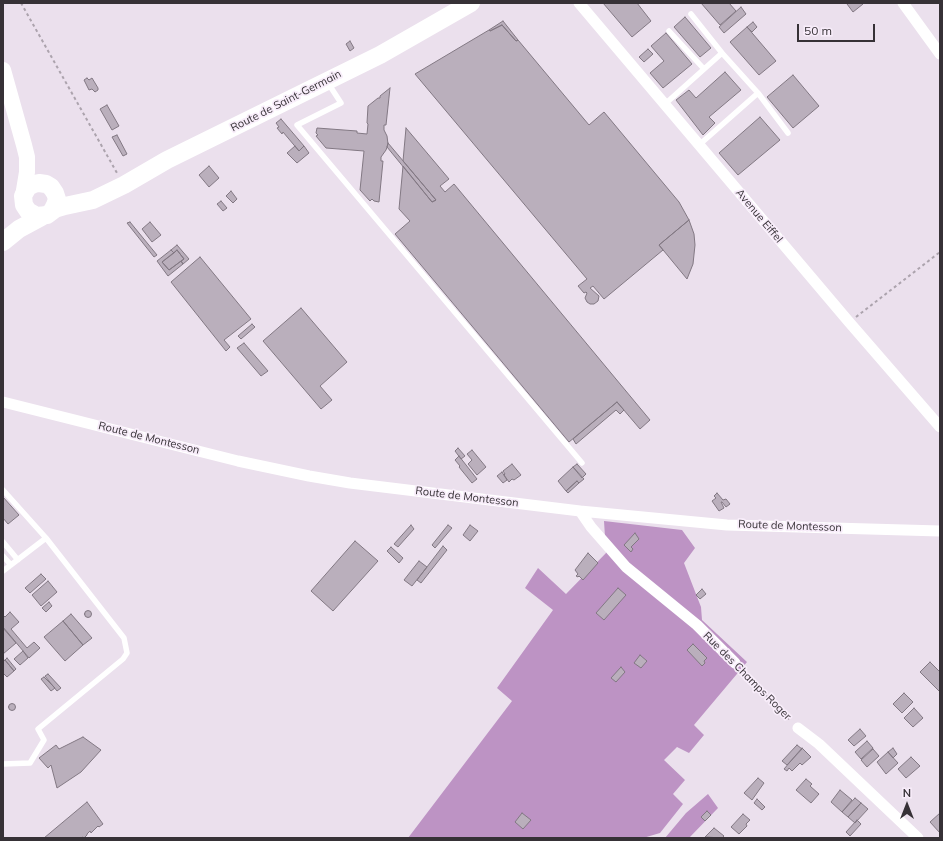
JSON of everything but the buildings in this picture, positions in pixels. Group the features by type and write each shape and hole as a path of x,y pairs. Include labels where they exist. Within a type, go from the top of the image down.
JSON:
{"main road":[{"name":"Route de Saint-Germain","path":"4,241 19,229 48,213 65,206 87,202 124,185 167,160 380,55 471,3"},
{"path":"3,70 27,157 27,172 23,198 25,207 30,213 37,216 48,213 55,205 57,199 36,169 24,145"},
{"path":"23,198 28,188 34,184 41,183 50,187"},
{"name":"Route de Saint-Germain","path":"50,187 64,194 79,198 99,196"},
{"name":"Route de Saint-Germain","path":"4,241 18,218 23,198"}],"street":[{"name":"Avenue Eiffel","path":"579,3 849,322 940,427"},
{"path":"903,3 940,54"},
{"name":"Route de Montesson","path":"3,402 238,461 309,476 358,484 580,511 727,525 940,531"},
{"name":"Rue des Champs Roger","path":"580,511 591,527 626,567 697,625 735,663"},
{"name":"Rue des Champs Roger","path":"798,728 819,744 918,838"}],"lane":[{"path":"691,14 722,53 758,93 788,133"},
{"path":"669,31 704,69"},
{"path":"664,104 722,53"},
{"path":"327,81 342,103 297,126 582,463"},
{"path":"699,145 758,93"},
{"path":"3,490 46,538 124,638 127,653 123,659 38,730 44,740 30,764 3,764"},
{"path":"3,571 46,538"},
{"path":"3,542 18,560"},
{"path":"3,556 11,565"}],"path":[{"path":"21,3 124,185"},
{"path":"849,322 940,252"},
{"name":"Rue des Champs Roger","path":"735,663 798,728"}],"shaded area":[{"path":"604,521 682,530 695,548 684,563 701,607 702,620 747,662 694,725 704,735 689,753 677,747 664,760 685,780 673,794 683,804 660,833 643,838 408,838 512,701 497,688 553,610 525,588 538,568 566,594 606,553"},
{"path":"708,794 718,808 689,838 665,838 686,813"}]}
